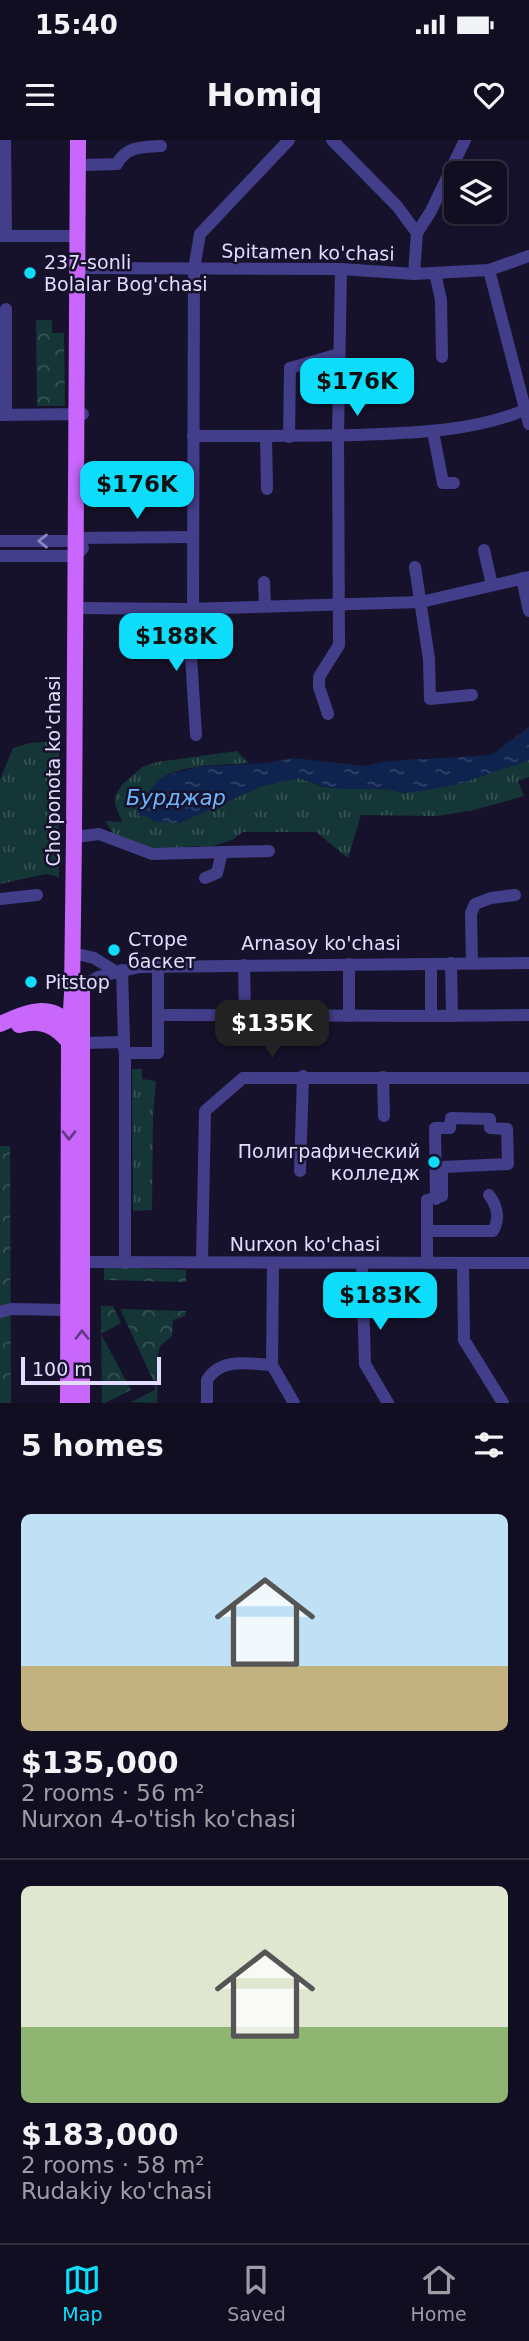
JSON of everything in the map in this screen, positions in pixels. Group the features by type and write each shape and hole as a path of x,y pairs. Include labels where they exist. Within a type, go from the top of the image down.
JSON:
{"main road":[{"name":"Cho'ponota ko'chasi","path":"78,140 78,236 81,268"},
{"name":"Cho'ponota ko'chasi","path":"69,1024 82,955 79,544 84,140"},
{"name":"Cho'ponota ko'chasi","path":"80,835 75,1043 75,1262 82,1403"},
{"name":"Arnasoy ko'chasi","path":"0,1032 31,1022 77,990"},
{"name":"Arnasoy ko'chasi","path":"0,1024 29,1013 48,1010"},
{"path":"48,1010 60,1014 69,1024 75,1043"},
{"path":"31,1022 52,1027 75,1043"},
{"name":"Cho'ponota ko'chasi","path":"68,1403 68,1310 75,1262"}],"street":[{"path":"5,140 2,158 3,236 78,236"},
{"path":"196,735 191,609 194,269 200,234 289,140"},
{"path":"332,140 397,206 417,233"},
{"path":"414,274 417,233 431,211 465,140"},
{"path":"84,164 117,164 121,155 133,148 162,146"},
{"name":"Spitamen ko'chasi","path":"81,268 341,269 414,274 489,270 529,256"},
{"path":"328,715 318,682 339,645 338,435 341,269"},
{"path":"489,270 529,424"},
{"path":"435,273 441,300 442,356"},
{"path":"6,309 3,338 3,415 80,414"},
{"path":"289,437 290,368 340,354"},
{"path":"193,436 289,437 433,432 505,418 525,410"},
{"path":"433,432 443,483 454,483"},
{"path":"266,436 268,489"},
{"path":"0,556 79,544 192,537"},
{"path":"0,541 79,544"},
{"path":"484,550 492,585"},
{"path":"415,567 429,659 430,699 472,695"},
{"path":"79,608 191,609 421,602 526,577 529,611"},
{"path":"264,582 265,605"},
{"path":"80,835 99,834 152,855 269,851"},
{"path":"205,878 217,873 222,852"},
{"path":"0,899 37,895"},
{"path":"472,963 471,913 475,904 491,898 515,895"},
{"path":"82,955 118,970 124,1048 125,1263"},
{"path":"451,963 452,1016"},
{"name":"Arnasoy ko'chasi","path":"77,990 98,977 118,970 158,966 529,963"},
{"path":"349,964 349,1016"},
{"path":"431,964 431,1016"},
{"path":"244,965 245,1015"},
{"path":"75,1043 158,1053 158,966"},
{"path":"158,1015 529,1015"},
{"path":"300,1171 303,1076"},
{"path":"383,1077 384,1116"},
{"path":"202,1262 205,1111 243,1078 529,1078"},
{"path":"427,1263 427,1231 421,1211 427,1200 436,1199 442,1196 442,1167 508,1164 507,1129 490,1128 490,1119 451,1118 450,1128 435,1128 436,1199"},
{"path":"427,1231 493,1231 498,1223 498,1212 489,1195"},
{"name":"Nurxon ko'chasi","path":"75,1262 529,1264"},
{"path":"273,1263 272,1365 294,1403"},
{"path":"362,1263 365,1364 387,1403"},
{"path":"463,1263 464,1340 503,1403"},
{"path":"0,1312 11,1309 68,1310"},
{"path":"207,1403 207,1380 221,1366 272,1365"}],"green space":[{"path":"36,320 52,320 52,333 64,333 65,406 37,406"},
{"path":"59,741 59,877 46,874 0,884 0,780 13,748 30,743"},
{"path":"237,751 249,763 200,766 165,776 152,788 138,810 146,816 179,823 262,786 299,778 324,787 387,789 404,793 462,783 529,760 529,777 518,781 524,796 474,810 437,816 361,815 348,858 316,832 243,832 232,840 210,847 191,846 169,852 152,852 115,836 105,821 122,822 115,796 122,785 142,767 157,762"},
{"path":"132,1069 142,1069 142,1079 156,1081 152,1210 133,1211"},
{"path":"0,1146 10,1146 11,1403 0,1403"},
{"path":"104,1267 186,1270 186,1282 104,1280"},
{"path":"101,1306 113,1306 121,1323 101,1334"},
{"path":"120,1309 186,1311 185,1316 173,1320 172,1336 160,1346 157,1403 131,1402 155,1390 155,1384"},
{"path":"101,1335 131,1390 105,1403 102,1403"}],"water":[{"name":"Бурджар","path":"529,727 529,760 462,783 404,793 387,789 324,787 299,778 262,786 179,823 155,822 146,816 139,816 138,810 155,784 164,776 198,767 266,763 293,758 364,766 389,761 480,756 493,754"}],"place":[{"name":"237-sonli Bolalar Bog'chasi","path":"30,273"},
{"name":"Сторе баскет","path":"114,950"},
{"name":"Pitstop","path":"31,982"},
{"name":"Полиграфический колледж","path":"434,1162"}]}
